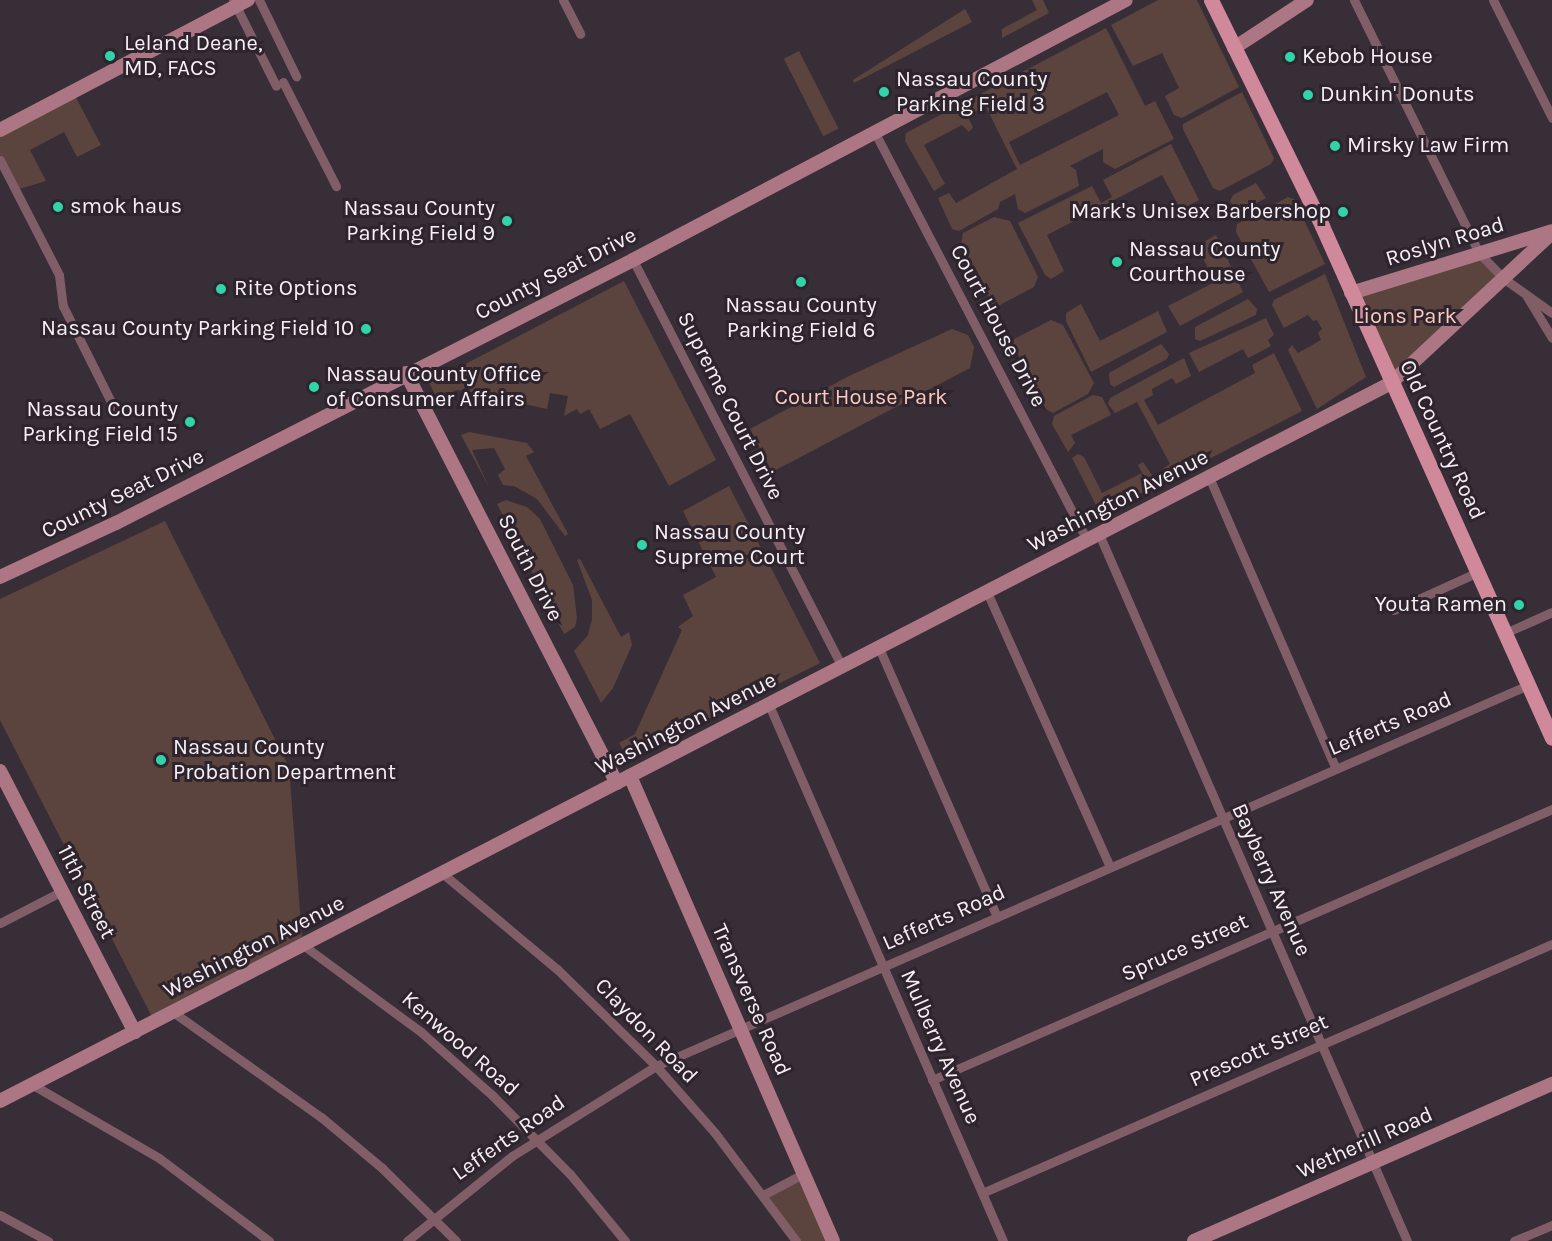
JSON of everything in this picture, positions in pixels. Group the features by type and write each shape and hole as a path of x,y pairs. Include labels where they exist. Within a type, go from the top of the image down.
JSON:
{"main road":[{"name":"County Seat Drive","path":"0,577 116,523 406,373 633,260 1126,0"},
{"name":"Old Country Road","path":"1211,0 1351,292 1552,738"},
{"path":"1234,48 1306,0"},
{"path":"0,129 239,2"},
{"name":"Roslyn Road","path":"1351,292 1552,232"},
{"name":"Roslyn Road","path":"1391,383 1552,232"},
{"name":"South Drive","path":"406,373 617,783"},
{"name":"Washington Avenue","path":"0,1101 1391,383"},
{"name":"11th Street","path":"0,771 135,1032"},
{"name":"Transverse Road","path":"630,776 833,1241"},
{"name":"Wetherill Road","path":"1194,1241 1552,1084"}],"street":[{"path":"259,0 296,75"},
{"path":"563,0 580,34"},
{"path":"1354,0 1479,253 1503,278 1521,288 1552,313"},
{"path":"1492,0 1552,118"},
{"path":"239,2 280,84 336,186"},
{"name":"Court House Drive","path":"874,131 1093,537"},
{"path":"0,160 59,275 63,306 114,408"},
{"name":"Supreme Court Drive","path":"633,260 842,667"},
{"path":"1521,288 1552,338"},
{"path":"1209,477 1336,769"},
{"name":"Bayberry Avenue","path":"1093,537 1223,818 1407,1241"},
{"path":"1394,610 1478,572"},
{"path":"987,592 1110,867"},
{"path":"1505,633 1552,612"},
{"path":"879,648 997,917"},
{"name":"Lefferts Road","path":"407,1241 537,1140 656,1066 1528,685"},
{"name":"Mulberry Avenue","path":"769,705 1003,1241"},
{"name":"Spruce Street","path":"932,1080 1552,809"},
{"name":"Claydon Road","path":"442,873 557,969 656,1066 763,1195 796,1241"},
{"path":"0,923 62,891"},
{"name":"Prescott Street","path":"982,1193 1552,944"},
{"name":"Kenwood Road","path":"303,945 421,1032 537,1140 625,1241"},
{"path":"173,1012 321,1117 456,1241"},
{"path":"33,1084 159,1158 269,1241"},
{"path":"763,1195 803,1173"},
{"path":"0,1215 48,1241"},
{"path":"1514,1241 1552,1224"}],"green space":[{"path":"1032,0 1043,0 1049,13 1002,38 1002,29 1037,10"},
{"path":"1158,0 1197,0 1239,87 1182,118 1174,115 1165,96 1179,88 1162,53 1133,66 1111,25"},
{"path":"965,9 972,22 854,83 853,80"},
{"path":"1106,28 1145,106 1155,101 1174,139 1115,169 1103,162 1103,149 1070,166 1076,170 1079,186 1025,213 1018,209 1015,194 1000,202 998,209 959,231 952,229 938,198 949,193 956,203 1017,169 986,107 975,112 969,100","holes":["1107,92 1119,115 1020,165 1009,142"]},
{"path":"799,51 838,129 823,136 784,59"},
{"path":"73,92 101,145 77,157 64,132 30,150 46,181 16,190 0,160 0,130"},
{"path":"1242,92 1274,158 1271,164 1220,191 1213,188 1183,129 1183,124"},
{"path":"961,104 973,127 969,132 962,125 924,145 945,184 934,191 905,141 906,133"},
{"path":"1171,144 1199,200 1181,210 1162,175 1047,235 1064,271 1051,279 1045,275 1018,223 1092,186 1101,203 1112,197 1103,180"},
{"path":"1256,183 1266,198 1241,211 1234,208 1230,201 1233,195"},
{"path":"1288,197 1294,199 1325,264 1269,292 1236,232 1237,224"},
{"path":"994,217 1010,221 1038,277 1034,287 998,306 992,304 961,245 963,233"},
{"path":"1216,235 1243,292 1180,326 1168,306 1215,282 1197,246"},
{"name":"Lions Park","path":"1479,253 1503,278 1391,383 1351,293"},
{"path":"1325,274 1366,377 1317,409 1288,350 1292,345 1298,353 1321,340 1318,333 1322,329 1317,320 1313,321 1308,315 1284,328 1272,305 1274,300"},
{"path":"624,281 716,460 669,486 630,414 600,429 589,409 580,414 577,409 564,416 568,396 550,393 547,409 456,390 438,400 429,383"},
{"path":"1248,299 1257,309 1256,315 1200,341 1195,339 1195,327"},
{"path":"1081,304 1100,341 1158,311 1167,332 1091,372 1066,321 1066,313"},
{"path":"1266,318 1274,335 1268,340 1271,346 1248,358 1243,349 1199,372 1189,353"},
{"path":"1051,320 1063,325 1094,383 1088,394 1053,413 1046,409 1014,346 1014,339"},
{"name":"Court House Park","path":"952,329 968,335 974,347 970,368 772,472 750,429 851,375"},
{"path":"1161,344 1169,354 1167,359 1114,387 1110,384 1109,373"},
{"path":"1274,353 1302,411 1166,481 1163,469 1170,464 1137,402 1115,413 1108,404 1110,398 1184,358 1191,376 1176,384 1172,378 1152,389 1153,395 1144,400 1158,425 1255,373 1252,365"},
{"path":"1093,395 1102,397 1111,415 1071,435 1075,443 1068,452 1052,424 1054,416"},
{"path":"469,432 527,443 534,452 526,456 568,534 565,536 537,499 514,486 503,485 498,475 505,469 494,448 472,450 489,487 461,435"},
{"path":"1078,454 1084,457 1102,493 1142,473 1138,465 1143,462 1158,484 1104,513 1099,511 1072,458"},
{"path":"729,486 820,663 628,759 619,743 635,734 682,630 678,627 693,616 683,595 716,577 683,511"},
{"path":"506,500 527,507 540,519 573,585 577,618 575,627 564,634 497,504"},
{"path":"165,521 289,767 302,937 152,1017 0,720 0,599"},
{"path":"580,559 621,637 629,632 632,645 613,688 601,703 574,651 588,635 592,619 592,600 577,560"},
{"path":"803,1174 832,1241 796,1241 763,1195"}],"place":[{"name":"Leland Deane, MD, FACS","path":"110,56"},
{"name":"Kebob House","path":"1290,57"},
{"name":"Nassau County Parking Field 3","path":"884,92"},
{"name":"Dunkin' Donuts","path":"1308,95"},
{"name":"Mirsky Law Firm","path":"1335,146"},
{"name":"smok haus","path":"58,207"},
{"name":"Mark's Unisex Barbershop","path":"1343,212"},
{"name":"Nassau County Parking Field 9","path":"507,221"},
{"name":"Nassau County Courthouse","path":"1117,262"},
{"name":"Nassau County Parking Field 6","path":"801,282"},
{"name":"Rite Options","path":"221,289"},
{"name":"Nassau County Parking Field 10","path":"366,329"},
{"name":"Nassau County Office of Consumer Affairs","path":"314,387"},
{"name":"Nassau County Parking Field 15","path":"190,422"},
{"name":"Nassau County Supreme Court","path":"642,545"},
{"name":"Youta Ramen","path":"1519,605"},
{"name":"Nassau County Probation Department","path":"161,760"}]}
